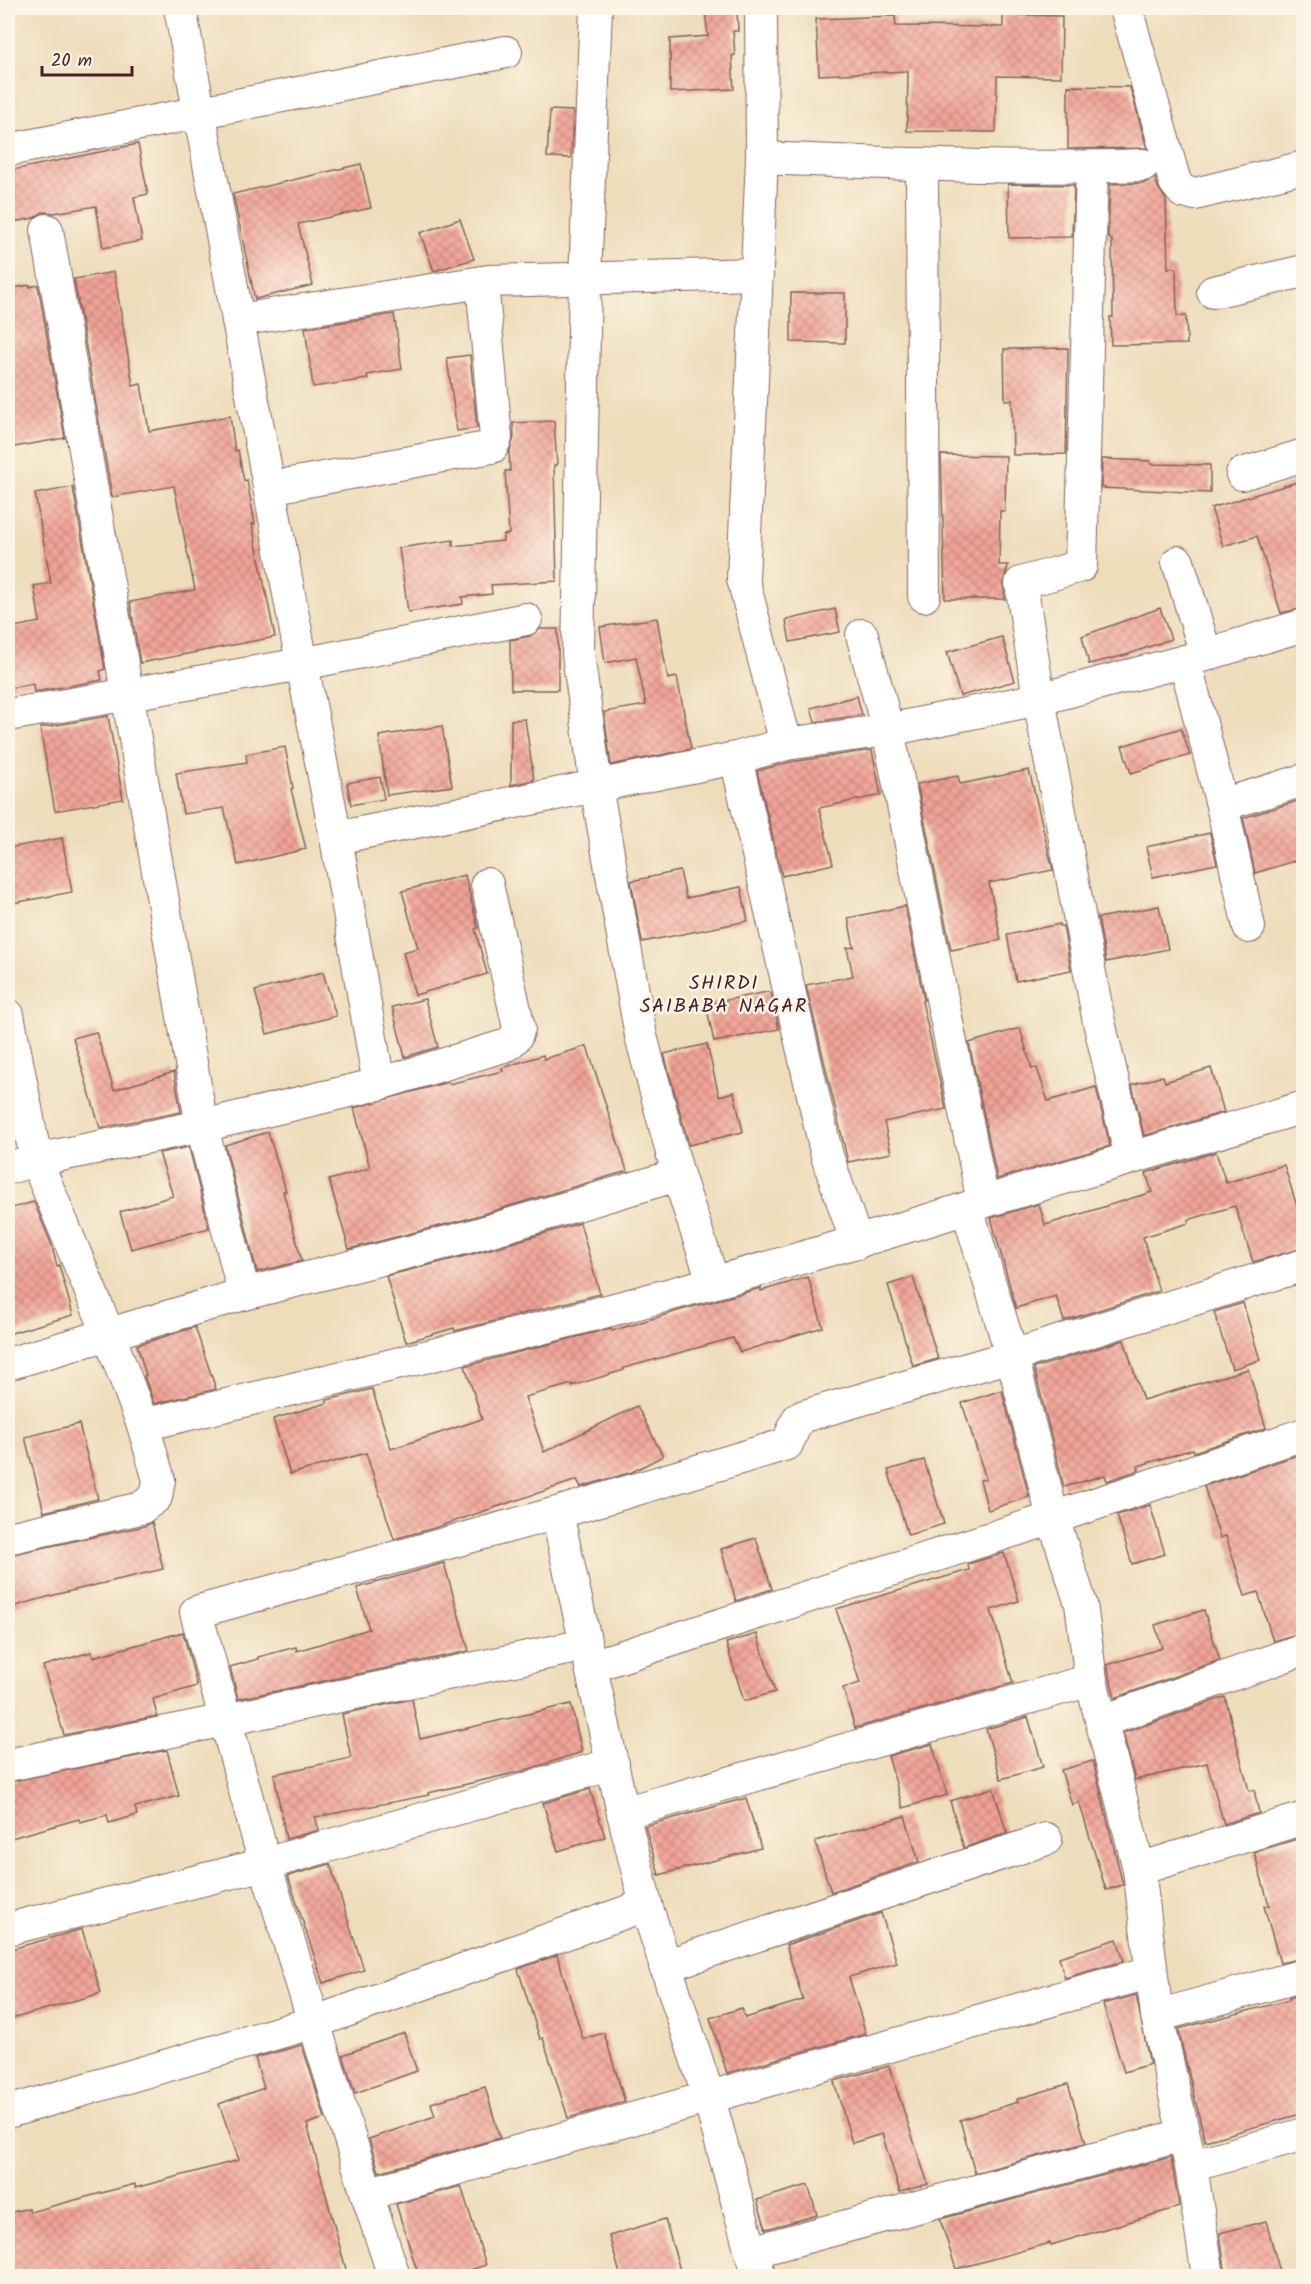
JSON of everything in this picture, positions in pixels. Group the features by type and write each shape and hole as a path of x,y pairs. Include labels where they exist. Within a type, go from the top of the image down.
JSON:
{"street":[{"path":"180,8 336,838 379,1084"},
{"path":"596,8 585,278 578,654 596,786 641,1036 678,1175 713,1281"},
{"path":"761,8 762,158 743,579 786,744"},
{"path":"1126,8 1175,182 1183,192 1195,194 1304,167"},
{"path":"8,150 506,52"},
{"path":"762,158 922,164 1092,167 1143,165"},
{"path":"922,164 924,596"},
{"path":"1092,167 1081,566 1021,583 1039,699 1099,1022 1131,1158"},
{"path":"47,230 202,1126 244,1294"},
{"path":"1213,292 1304,271"},
{"path":"238,320 482,282 757,274"},
{"path":"269,488 492,447 496,438 482,282"},
{"path":"1242,474 1304,455"},
{"path":"1178,562 1222,805 1249,927"},
{"path":"8,715 302,664 525,619"},
{"path":"336,838 736,758 786,744 888,730 1039,699 1196,658 1304,625"},
{"path":"862,635 888,730 975,1205 1053,1518 1081,1604 1091,1680 1139,1869 1157,2016 1191,2166 1208,2277"},
{"path":"736,758 827,1156 857,1243"},
{"path":"1222,805 1304,780"},
{"path":"22,1164 202,1126 379,1084 507,1045 516,1037 519,1028 487,884"},
{"path":"8,1015 22,1164 109,1335 143,1425 159,1480 156,1497 141,1508 8,1538"},
{"path":"143,1425 495,1340 857,1243 975,1205 1304,1107"},
{"path":"8,1364 244,1294 468,1237 678,1175"},
{"path":"394,2277 366,2194 265,1864 196,1612 557,1513 787,1444 798,1419 804,1416 1012,1356 1304,1265"},
{"path":"8,1765 226,1721 589,1655 1053,1518 1304,1434"},
{"path":"557,1513 623,1813 646,1905 709,2098 756,2264 1183,2135"},
{"path":"1103,1721 1304,1649"},
{"path":"623,1813 1091,1680"},
{"path":"8,1929 265,1864 612,1764"},
{"path":"1139,1869 1304,1818"},
{"path":"665,1966 1046,1839"},
{"path":"8,2112 315,2022 646,1905"},
{"path":"366,2194 1151,1972"},
{"path":"1157,2016 1304,1975"},
{"path":"1191,2166 1304,2134"}],"building":[{"path":"737,9 738,31 733,31 735,55 732,56 734,89 670,92 670,39 708,36 705,11"},
{"path":"1003,15 1062,16 1061,77 997,76 996,132 907,131 908,71 819,75 816,19 895,16 896,26 1003,27"},
{"path":"1068,86 1130,87 1147,148 1068,149"},
{"path":"550,110 573,111 571,158 547,157"},
{"path":"138,144 148,194 134,197 142,241 103,248 96,206 54,213 43,212 34,218 8,223 8,171"},
{"path":"361,164 371,208 298,224 313,285 255,299 233,194"},
{"path":"1155,178 1166,200 1168,268 1176,268 1177,316 1186,316 1187,344 1111,345 1112,240 1108,237 1110,184 1144,183"},
{"path":"1008,184 1074,185 1072,237 1009,238"},
{"path":"460,219 474,259 434,271 420,233"},
{"path":"114,272 133,386 141,384 149,431 230,416 235,451 238,450 244,481 247,480 255,524 252,524 275,637 140,663 130,602 195,590 174,486 112,497 74,279"},
{"path":"30,285 30,287 38,285 65,438 8,448 8,289"},
{"path":"791,293 845,293 845,343 791,342"},
{"path":"394,314 402,369 367,375 368,379 313,387 305,328"},
{"path":"1068,348 1066,454 1013,455 1012,400 1005,400 1004,349"},
{"path":"470,355 477,428 457,431 447,358"},
{"path":"554,421 557,465 554,465 557,581 491,585 492,594 462,597 463,604 408,612 399,548 453,540 453,546 503,541 503,535 509,534 505,471 510,471 509,453 514,437 513,423"},
{"path":"941,455 1006,456 1005,511 1000,511 999,565 1008,565 1003,585 1005,599 945,599"},
{"path":"1102,459 1150,461 1150,464 1210,465 1210,493 1101,488"},
{"path":"1304,480 1304,608 1281,613 1257,536 1223,546 1211,508"},
{"path":"73,487 105,669 100,671 102,680 34,692 33,684 8,688 8,628 40,622 34,586 51,583 35,494"},
{"path":"1160,608 1171,639 1126,655 1089,664 1082,636"},
{"path":"835,609 840,632 790,642 786,620"},
{"path":"657,618 668,679 677,677 691,749 611,765 604,712 646,705 636,657 605,663 600,627"},
{"path":"540,629 558,629 558,690 511,690 510,640 530,636"},
{"path":"1002,637 1015,681 960,696 947,652"},
{"path":"857,696 862,715 815,722 811,708"},
{"path":"108,716 123,799 55,811 40,728"},
{"path":"525,719 534,780 511,785 511,720"},
{"path":"442,726 452,786 387,795 379,736"},
{"path":"1181,728 1190,755 1131,773 1122,746"},
{"path":"285,747 293,788 291,789 306,849 238,865 224,808 183,814 176,773 247,762 246,754"},
{"path":"872,750 881,795 819,808 833,864 782,876 757,771 790,762"},
{"path":"1029,770 1053,870 989,883 1001,940 951,950 917,784 958,776 960,784"},
{"path":"380,777 384,799 351,805 347,783"},
{"path":"1304,799 1304,858 1255,873 1243,818"},
{"path":"1210,833 1217,864 1153,877 1146,847"},
{"path":"62,838 72,892 8,904 8,848"},
{"path":"680,871 686,898 741,887 748,921 642,942 631,881"},
{"path":"465,875 478,928 475,929 487,974 415,995 403,952 418,948 402,891"},
{"path":"905,906 924,1000 922,1001 946,1109 884,1122 891,1153 848,1162 806,985 853,976 847,948 854,947 848,918"},
{"path":"1159,906 1168,949 1106,962 1098,918"},
{"path":"1060,924 1063,926 1071,970 1016,981 1007,935"},
{"path":"323,972 336,1016 267,1034 255,991"},
{"path":"771,993 779,1029 714,1042 706,1004"},
{"path":"425,999 438,1047 405,1057 392,1007"},
{"path":"1020,1028 1032,1069 1037,1068 1048,1101 1096,1087 1110,1146 997,1179 969,1043"},
{"path":"96,1032 114,1090 174,1072 181,1112 100,1128 73,1038"},
{"path":"707,1044 719,1096 734,1092 743,1132 689,1145 664,1054"},
{"path":"587,1046 627,1171 463,1220 349,1249 329,1180 370,1168 354,1108 448,1082 449,1084 503,1071 502,1068 543,1055 544,1059"},
{"path":"1211,1068 1224,1112 1144,1136 1132,1085 1163,1076 1165,1082"},
{"path":"268,1132 286,1191 283,1191 302,1261 257,1272 225,1145"},
{"path":"189,1147 209,1228 131,1249 120,1212 173,1196 159,1153"},
{"path":"1216,1152 1226,1183 1284,1165 1304,1229 1304,1248 1253,1262 1235,1206 1143,1237 1159,1291 1064,1321 1056,1296 1016,1308 991,1218 1039,1204 1045,1225 1152,1192 1146,1173"},
{"path":"34,1202 51,1243 57,1266 59,1265 73,1315 8,1334 8,1209"},
{"path":"580,1223 600,1294 455,1331 454,1328 406,1342 386,1276"},
{"path":"808,1277 823,1327 740,1352 733,1338 624,1368 624,1370 572,1386 572,1384 525,1397 544,1452 637,1406 663,1456 632,1472 581,1487 577,1480 434,1528 394,1539 366,1453 290,1474 273,1419 327,1403 327,1400 372,1389 391,1449 482,1419 465,1366 611,1328 612,1331 681,1310"},
{"path":"913,1277 938,1359 913,1366 888,1285"},
{"path":"1243,1303 1260,1360 1232,1369 1214,1312"},
{"path":"195,1327 216,1389 154,1404 144,1376 146,1375 137,1345"},
{"path":"1124,1340 1143,1400 1248,1369 1266,1428 1194,1452 1193,1449 1138,1466 1139,1470 1107,1481 1105,1475 1064,1487 1034,1368"},
{"path":"1002,1390 1029,1497 988,1510 980,1480 986,1479 962,1403"},
{"path":"79,1424 98,1499 44,1512 25,1437"},
{"path":"1304,1453 1304,1632 1273,1641 1258,1592 1245,1596 1226,1536 1220,1538 1204,1486"},
{"path":"924,1460 944,1524 908,1535 888,1470"},
{"path":"1150,1505 1165,1554 1132,1564 1117,1515"},
{"path":"152,1522 163,1569 8,1608 8,1555 145,1526"},
{"path":"756,1538 772,1589 736,1601 721,1549"},
{"path":"1004,1553 1019,1601 991,1610 1013,1683 855,1728 843,1688 860,1683 836,1609 969,1570 968,1564"},
{"path":"444,1563 469,1651 238,1699 230,1667 258,1659 258,1657 296,1647 297,1651 369,1629 357,1588"},
{"path":"1204,1610 1220,1660 1115,1698 1107,1665 1162,1648 1155,1625"},
{"path":"183,1632 197,1686 153,1699 157,1716 64,1735 43,1666 91,1652 93,1657"},
{"path":"757,1634 775,1692 744,1701 726,1643"},
{"path":"1225,1697 1249,1791 1254,1790 1259,1813 1224,1824 1207,1763 1135,1780 1123,1733"},
{"path":"412,1699 420,1739 571,1704 582,1752 523,1771 428,1793 429,1795 315,1817 319,1830 286,1839 274,1774 351,1758 342,1714"},
{"path":"1028,1717 1043,1767 1001,1779 986,1729"},
{"path":"932,1744 947,1795 903,1808 888,1756"},
{"path":"167,1750 179,1796 135,1807 137,1815 109,1823 107,1815 80,1822 79,1819 8,1839 8,1782"},
{"path":"1093,1761 1123,1885 1106,1890 1079,1802 1072,1805 1061,1770"},
{"path":"993,1788 1007,1833 964,1848 950,1801"},
{"path":"590,1789 605,1837 558,1851 543,1803"},
{"path":"746,1798 761,1848 659,1875 645,1826"},
{"path":"905,1816 919,1862 831,1892 815,1841"},
{"path":"1304,1837 1304,1958 1280,1963 1264,1906 1269,1905 1254,1852"},
{"path":"330,1864 364,1970 323,1983 288,1876"},
{"path":"881,1913 897,1963 849,1977 866,2034 727,2073 710,2018 742,2008 745,2018 803,2000 786,1945"},
{"path":"82,1929 101,1993 8,2020 8,1950"},
{"path":"1117,1939 1124,1961 1065,1978 1059,1957"},
{"path":"557,1955 583,2039 604,2033 625,2102 568,2118 518,1969"},
{"path":"1304,1994 1304,2113 1205,2141 1178,2029 1290,2000 1289,1998"},
{"path":"1136,1995 1150,2064 1124,2072 1103,2004"},
{"path":"404,2033 417,2071 355,2093 343,2055"},
{"path":"302,2045 325,2118 307,2124 348,2277 8,2277 8,2213 29,2208 30,2212 135,2184 135,2188 239,2160 219,2104 264,2088 255,2058"},
{"path":"889,2066 928,2184 900,2192 882,2134 852,2143 834,2081"},
{"path":"1068,2084 1086,2143 975,2173 960,2120 1018,2102 1017,2099"},
{"path":"485,2087 500,2138 379,2172 369,2139 435,2116 431,2103"},
{"path":"1171,2157 1179,2207 1051,2245 1050,2243 956,2269 940,2219"},
{"path":"808,2185 817,2215 766,2229 757,2200"},
{"path":"461,2186 486,2265 447,2277 419,2277 396,2204"},
{"path":"665,2219 682,2277 621,2277 609,2236"},
{"path":"1266,2221 1280,2272 1265,2277 1226,2277 1220,2233"}],"district":[{"name":"SHIRDI SAIBABA NAGAR","path":"724,996"}]}
